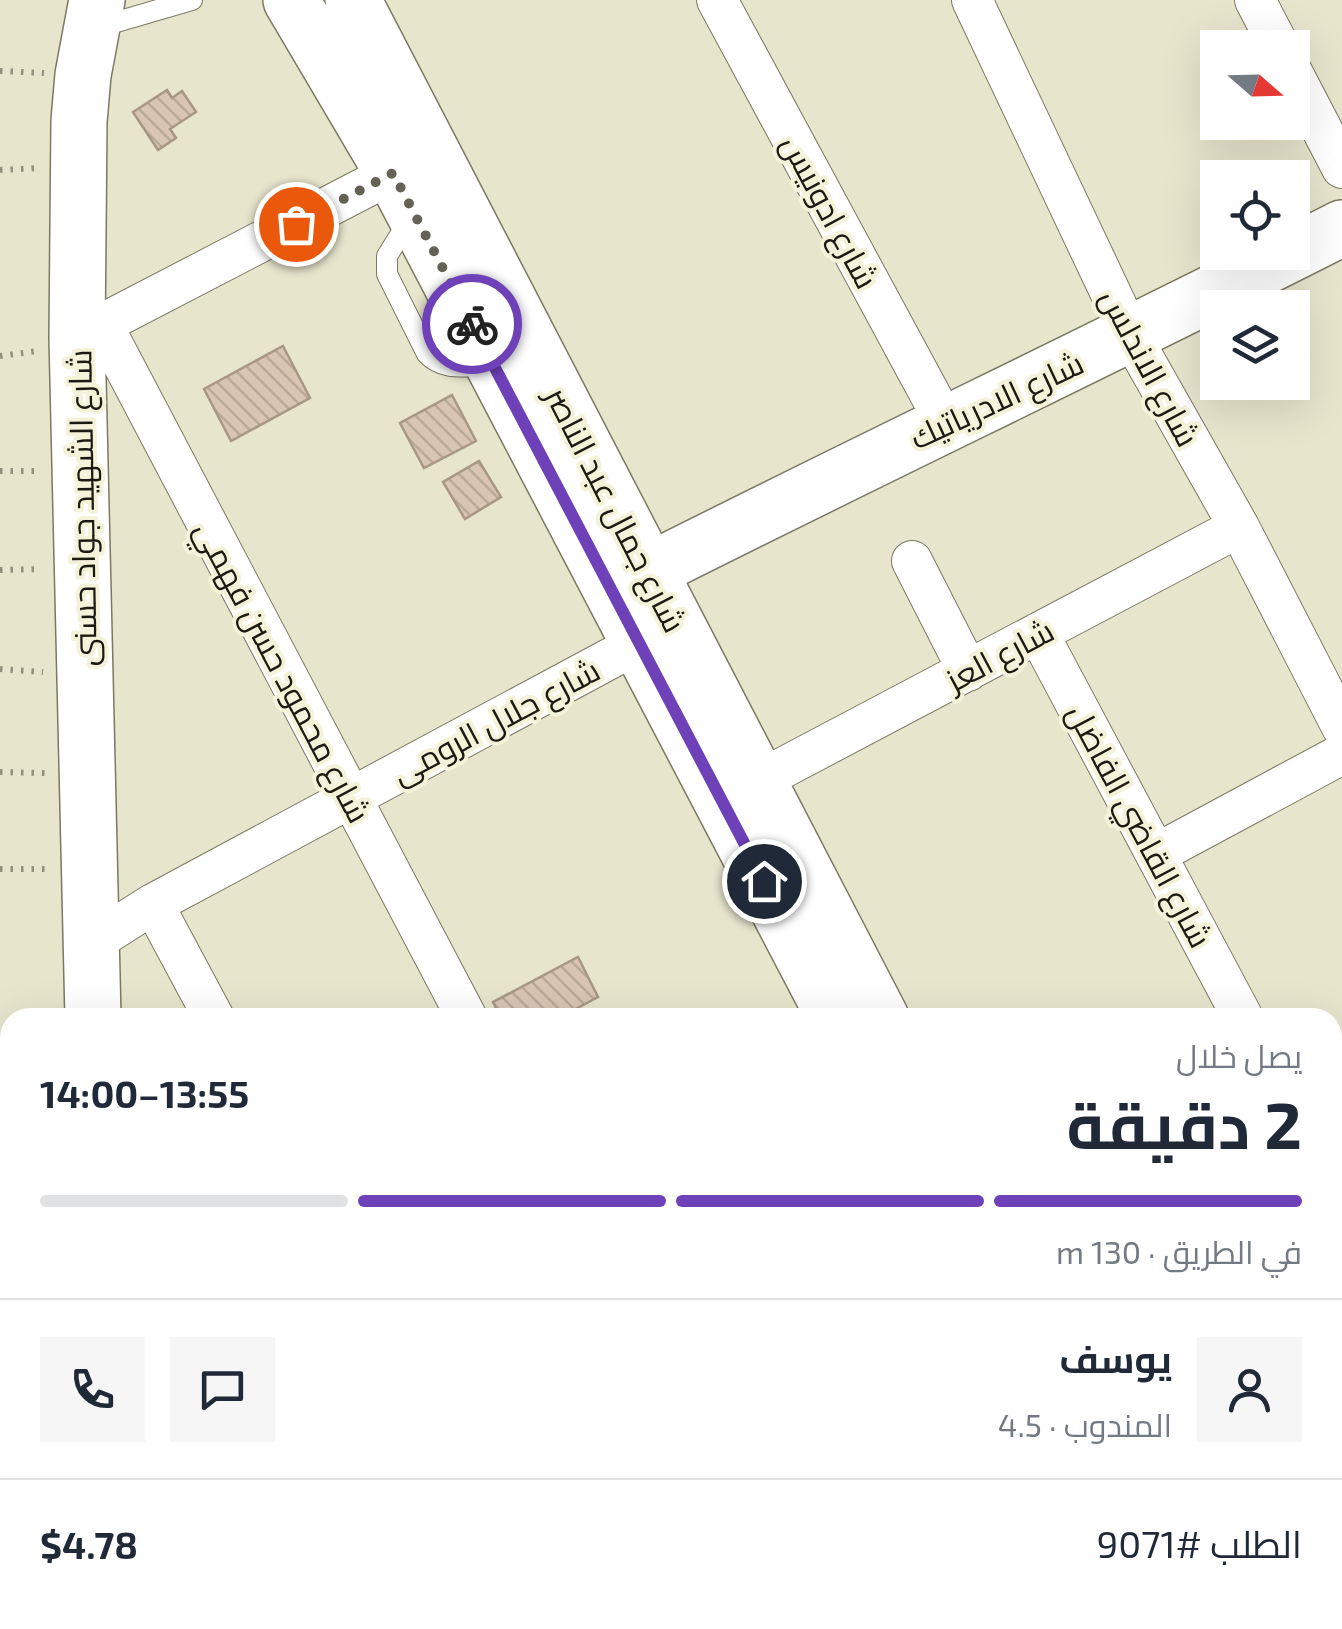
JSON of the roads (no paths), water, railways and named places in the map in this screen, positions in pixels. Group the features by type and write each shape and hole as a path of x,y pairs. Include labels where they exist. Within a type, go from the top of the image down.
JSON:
{"main road":[{"name":"شارع جمال عبد الناصر","path":"291,0 404,193 830,1008"},
{"name":"شارع جمال عبد الناصر","path":"352,0 877,1008"},
{"name":"شارع الشهيد جواد حسنى","path":"83,22 79,121 89,331 93,1008"},
{"name":"شارع الادرياتيك","path":"649,570 945,422 1130,336 1342,228"}],"street":[{"name":"شارع ادونيس","path":"717,0 945,422"},
{"name":"شارع الاندلس","path":"972,0 1130,336 1239,527 1342,727"},
{"path":"1255,0 1271,30"},
{"path":"1310,107 1342,168"},
{"path":"89,331 404,193"},
{"name":"شارع محمود حسن فهمي","path":"89,331 351,798 462,1008"},
{"name":"شارع العز","path":"758,780 1239,527"},
{"path":"912,561 968,670"},
{"name":"شارع القاضي الفاضل","path":"1038,633 1238,1008"},
{"name":"شارع جلال الرومى","path":"90,944 154,904 639,642"},
{"path":"1156,854 1342,754"},
{"path":"154,904 209,1008"}],"lane":[{"path":"83,22 192,0"}]}
